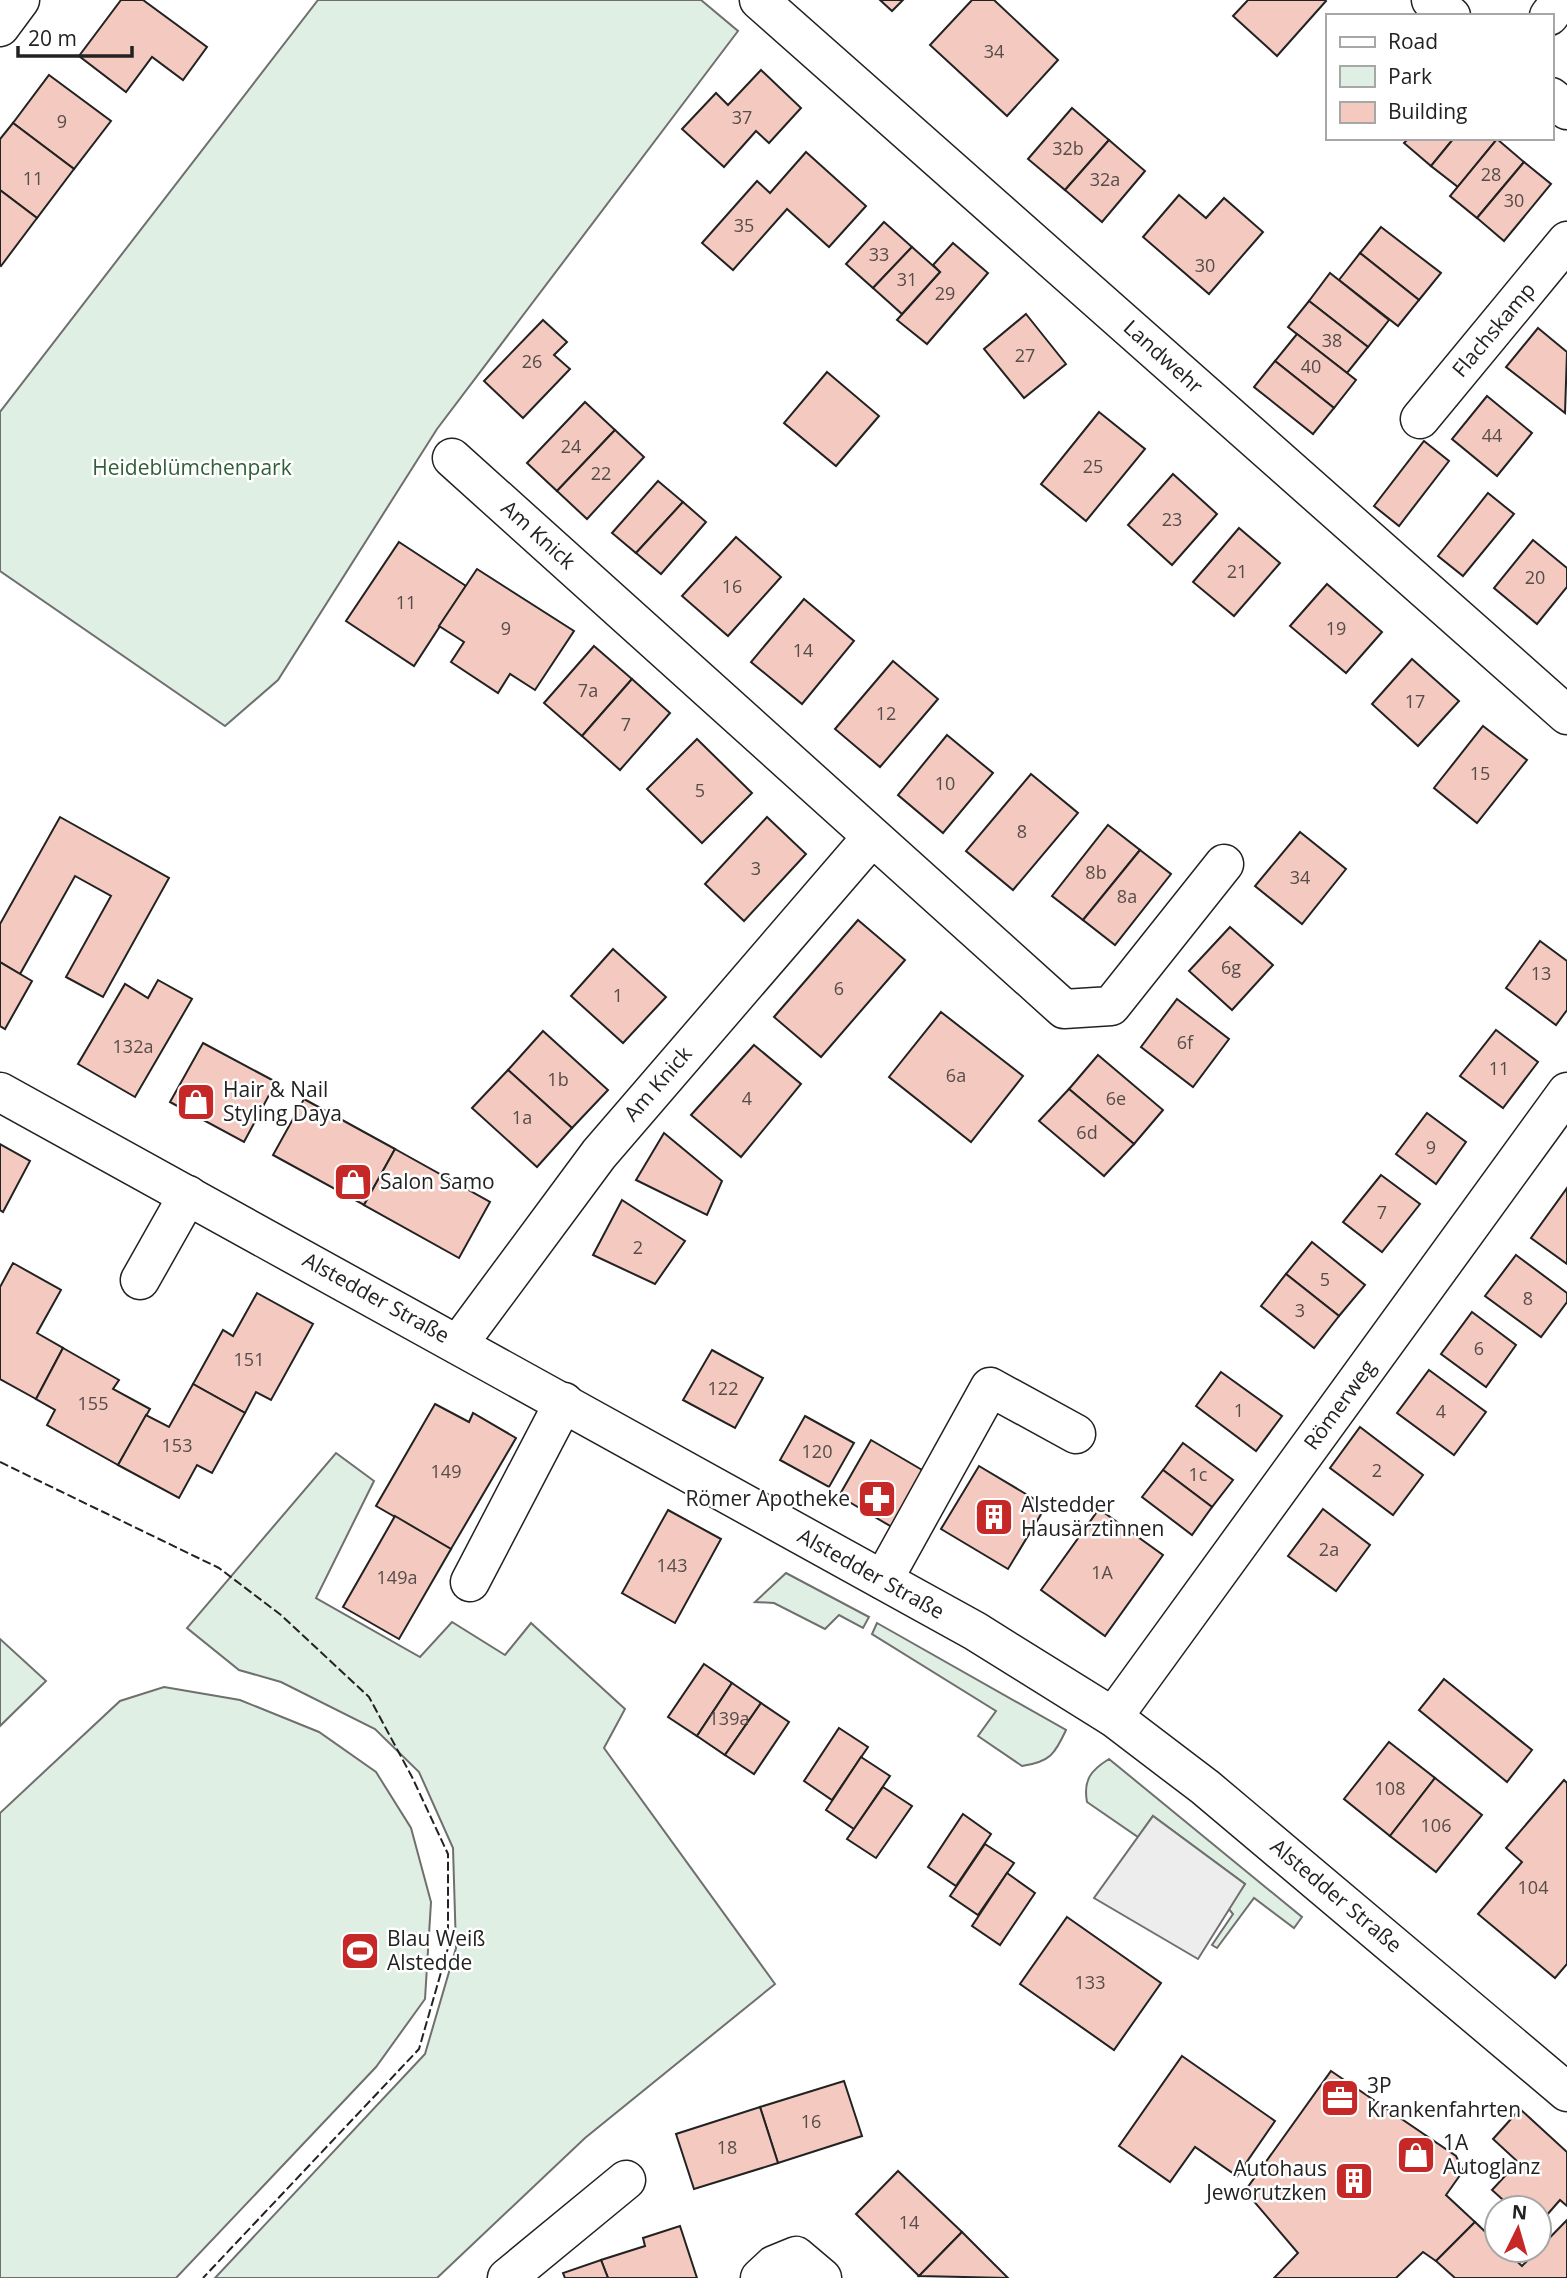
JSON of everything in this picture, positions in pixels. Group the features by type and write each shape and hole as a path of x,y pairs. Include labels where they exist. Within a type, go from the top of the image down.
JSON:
{"street":[{"path":"0,27 20,0"},
{"name":"Landwehr","path":"759,0 1567,715"},
{"path":"1431,0 1448,14"},
{"path":"1553,99 1567,110"},
{"name":"Flachskamp","path":"1420,419 1567,241"},
{"name":"Am Knick","path":"452,458 1064,1009 1111,1006 1224,864"},
{"name":"Am Knick","path":"458,1343 599,1154 872,837"},
{"name":"Alstedder Straße","path":"0,1092 975,1631 1112,1717 1205,1787 1567,2092"},
{"name":"Römerweg","path":"1112,1717 1567,1092"},
{"path":"140,1280 188,1195"},
{"path":"883,1580 990,1387 1076,1434"},
{"path":"470,1582 564,1402"},
{"path":"507,2278 626,2180"},
{"path":"760,2278 774,2265 796,2256 822,2278"}],"green space":[{"name":"Heideblümchenpark","path":"318,0 701,0 738,31 437,429 278,680 225,726 0,571 0,412"},
{"path":"336,1453 374,1481 316,1598 420,1657 452,1622 505,1655 531,1623 625,1709 604,1748 775,1984 585,2138 437,2278 215,2278 425,2054 456,1948 453,1848 419,1772 375,1729 281,1682 239,1670 187,1628"},
{"path":"786,1573 869,1617 863,1628 839,1615 825,1629 774,1603 755,1602"},
{"path":"877,1623 1066,1730 1055,1751 1039,1762 1022,1766 978,1736 996,1711 872,1634"},
{"path":"0,1639 46,1681 0,1726"},
{"path":"164,1687 240,1700 319,1732 376,1772 411,1828 431,1902 425,1999 376,2067 176,2278 0,2278 0,1813 120,1701"},
{"path":"1109,1759 1302,1917 1294,1928 1254,1898 1217,1948 1212,1945 1233,1914 1228,1908 1245,1884 1153,1816 1138,1837 1087,1802 1086,1788 1090,1776"}],"shaded area":[{"path":"1153,1816 1245,1884 1198,1959 1094,1898"}],"building":[{"path":"121,0 143,0 207,47 183,80 152,57 126,92 79,56"},
{"path":"880,0 903,0 892,11"},
{"path":"972,0 994,0 1058,60 1007,116 930,45"},
{"path":"1248,0 1326,1 1277,56 1233,16"},
{"path":"761,70 801,108 769,143 756,131 724,167 682,129 716,93 728,105"},
{"path":"49,75 111,121 74,169 13,123"},
{"path":"1072,108 1109,140 1065,190 1028,159"},
{"path":"13,123 74,169 37,218 0,190 0,139"},
{"path":"1109,140 1145,171 1102,222 1065,190"},
{"path":"1407,140 1452,140 1431,166 1404,143"},
{"path":"1452,140 1496,140 1458,187 1431,166"},
{"path":"1496,140 1524,162 1477,218 1450,196"},
{"path":"806,152 866,206 829,247 787,209 733,270 702,243 757,181 770,193"},
{"path":"1524,162 1551,184 1504,241 1477,218"},
{"path":"0,190 37,218 1,266 0,265"},
{"path":"1179,195 1206,218 1224,198 1263,232 1209,294 1143,237"},
{"path":"884,222 912,247 873,288 846,264"},
{"path":"1381,227 1441,273 1419,300 1360,253"},
{"path":"953,243 988,273 927,344 897,320 940,272 933,265"},
{"path":"912,247 940,272 902,314 873,288"},
{"path":"1360,253 1419,300 1398,326 1339,280"},
{"path":"1330,273 1389,320 1368,347 1309,301"},
{"path":"1309,301 1368,347 1347,373 1288,327"},
{"path":"1026,314 1066,364 1024,398 984,349"},
{"path":"543,320 567,342 554,355 570,369 523,418 484,381"},
{"path":"1538,328 1567,352 1565,413 1506,367"},
{"path":"1297,334 1356,380 1334,408 1275,361"},
{"path":"1275,361 1334,408 1313,434 1254,387"},
{"path":"827,372 879,416 836,466 784,423"},
{"path":"1487,396 1532,433 1497,476 1452,439"},
{"path":"585,402 615,430 557,491 527,463"},
{"path":"1099,412 1145,449 1086,521 1041,484"},
{"path":"615,430 644,457 587,519 557,491"},
{"path":"1424,441 1449,461 1399,526 1374,506"},
{"path":"1173,474 1217,514 1172,565 1128,525"},
{"path":"658,481 683,502 636,553 612,533"},
{"path":"1488,493 1514,514 1463,576 1438,556"},
{"path":"683,502 706,522 661,574 636,553"},
{"path":"1239,528 1280,563 1234,616 1193,582"},
{"path":"736,537 781,577 728,636 682,596"},
{"path":"1533,540 1567,568 1567,587 1537,624 1494,588"},
{"path":"399,542 466,586 414,666 346,621"},
{"path":"477,569 574,631 535,690 510,674 498,693 451,662 464,642 439,626"},
{"path":"1327,584 1382,632 1346,673 1290,626"},
{"path":"804,599 854,641 802,704 751,662"},
{"path":"594,646 632,679 582,736 544,703"},
{"path":"1412,659 1459,701 1418,746 1372,704"},
{"path":"893,661 938,699 880,767 835,729"},
{"path":"632,679 670,713 620,770 582,736"},
{"path":"1483,726 1527,760 1477,823 1434,788"},
{"path":"947,735 993,773 943,833 898,795"},
{"path":"697,739 752,793 702,843 647,789"},
{"path":"1031,774 1078,813 1013,890 966,851"},
{"path":"60,817 169,878 103,997 66,977 111,896 75,876 20,974 0,962 0,924"},
{"path":"767,817 806,854 744,921 705,884"},
{"path":"1108,825 1140,850 1083,920 1052,896"},
{"path":"1300,832 1346,869 1302,924 1255,886"},
{"path":"1140,850 1171,874 1115,945 1083,920"},
{"path":"858,920 905,960 821,1057 774,1017"},
{"path":"1230,927 1273,965 1232,1010 1189,971"},
{"path":"1540,941 1567,961 1567,1010 1556,1025 1506,988"},
{"path":"613,949 666,997 623,1043 571,996"},
{"path":"0,962 32,981 5,1029 0,1026"},
{"path":"158,980 192,999 135,1097 78,1064 125,984 148,998"},
{"path":"1177,999 1229,1039 1193,1087 1141,1047"},
{"path":"941,1012 1023,1076 971,1142 889,1077"},
{"path":"1496,1030 1538,1062 1503,1108 1460,1076"},
{"path":"543,1031 608,1090 572,1128 508,1070"},
{"path":"203,1043 276,1082 244,1142 170,1102"},
{"path":"754,1045 801,1084 741,1157 691,1115"},
{"path":"1098,1055 1163,1110 1134,1144 1069,1089"},
{"path":"508,1070 572,1128 537,1167 472,1108"},
{"path":"1069,1089 1134,1144 1104,1176 1039,1121"},
{"path":"304,1099 395,1149 364,1205 273,1155"},
{"path":"1427,1113 1466,1142 1436,1184 1396,1154"},
{"path":"664,1133 722,1181 707,1215 636,1180"},
{"path":"0,1144 30,1161 3,1212 0,1210"},
{"path":"395,1149 490,1202 459,1258 364,1205"},
{"path":"1381,1175 1420,1204 1382,1252 1343,1222"},
{"path":"1567,1188 1567,1264 1531,1238"},
{"path":"622,1200 685,1241 655,1284 593,1255"},
{"path":"1312,1242 1365,1285 1339,1316 1286,1274"},
{"path":"1516,1255 1567,1293 1567,1302 1541,1337 1485,1296"},
{"path":"13,1263 61,1290 37,1333 63,1348 36,1399 0,1379 0,1287"},
{"path":"1286,1274 1339,1316 1314,1348 1261,1306"},
{"path":"257,1293 313,1324 271,1400 256,1392 245,1413 193,1384 223,1330 233,1336"},
{"path":"1472,1312 1516,1345 1486,1387 1441,1354"},
{"path":"63,1348 119,1380 113,1389 150,1409 118,1465 47,1425 55,1410 36,1399"},
{"path":"712,1350 763,1378 735,1428 683,1400"},
{"path":"1429,1370 1486,1412 1454,1455 1397,1413"},
{"path":"1221,1372 1282,1416 1256,1451 1196,1406"},
{"path":"193,1384 245,1413 212,1473 197,1465 179,1498 118,1465 146,1415 169,1427"},
{"path":"435,1404 469,1422 473,1413 516,1438 451,1549 376,1506"},
{"path":"805,1416 854,1443 829,1487 780,1460"},
{"path":"1360,1427 1423,1475 1393,1515 1330,1468"},
{"path":"871,1440 929,1474 897,1530 839,1496"},
{"path":"1183,1443 1233,1480 1212,1507 1163,1470"},
{"name":"Alstedder Hausärztinnen","path":"979,1466 1046,1506 1008,1569 941,1529"},
{"path":"1163,1470 1212,1507 1192,1535 1142,1497"},
{"path":"1099,1509 1163,1555 1105,1636 1041,1590"},
{"path":"1323,1509 1370,1545 1336,1591 1288,1556"},
{"path":"668,1510 721,1539 675,1623 622,1593"},
{"path":"395,1516 451,1549 399,1639 343,1607"},
{"path":"704,1664 732,1683 697,1736 668,1717"},
{"path":"1444,1679 1532,1750 1507,1782 1419,1710"},
{"path":"732,1683 761,1703 725,1755 697,1736"},
{"path":"761,1703 789,1722 754,1774 725,1755"},
{"path":"839,1728 868,1747 832,1800 804,1781"},
{"path":"1389,1742 1435,1778 1390,1836 1344,1799"},
{"path":"861,1757 890,1776 854,1829 826,1810"},
{"path":"1435,1778 1482,1815 1436,1872 1390,1836"},
{"path":"1564,1780 1567,1783 1567,1964 1555,1978 1478,1914 1522,1862 1506,1848"},
{"path":"883,1787 912,1806 876,1858 847,1839"},
{"path":"963,1814 991,1834 956,1886 928,1867"},
{"path":"985,1844 1014,1863 978,1915 950,1896"},
{"path":"1007,1873 1035,1893 1000,1945 972,1926"},
{"path":"1067,1917 1161,1983 1114,2050 1020,1984"},
{"path":"1182,2056 1275,2121 1237,2176 1195,2147 1170,2182 1119,2146"},
{"name":"Autohaus Jeworutzken","path":"1331,2071 1456,2156 1463,2171 1446,2195 1475,2222 1436,2261 1423,2252 1396,2278 1274,2278 1298,2253 1245,2191"},
{"path":"844,2081 862,2136 778,2163 760,2107"},
{"path":"760,2107 778,2163 694,2189 676,2134"},
{"path":"1520,2109 1567,2152 1567,2206 1560,2200 1553,2208 1553,2194 1496,2194 1492,2190 1518,2162 1493,2139"},
{"path":"898,2171 962,2232 919,2276 856,2214"},
{"path":"1567,2220 1567,2278 1455,2278 1436,2261 1475,2222 1483,2230 1483,2264 1553,2264 1553,2234"},
{"path":"680,2226 697,2278 608,2278 601,2260 645,2246 643,2238"},
{"path":"962,2232 1008,2278 919,2276"},
{"path":"601,2260 608,2278 565,2278 563,2273"}],"fence":[{"path":"0,1462 219,1568 281,1615 369,1697 412,1777 448,1854 448,1948 419,2049 203,2278"}],"place":[{"name":"Hair & Nail Styling Daya","path":"196,1102"},
{"name":"Salon Samo","path":"353,1182"},
{"name":"Römer Apotheke","path":"877,1499"},
{"name":"Alstedder Hausärztinnen","path":"994,1517"},
{"name":"Blau Weiß Alstedde","path":"360,1951"},
{"name":"3P Krankenfahrten","path":"1340,2098"},
{"name":"1A Autoglanz","path":"1416,2155"},
{"name":"Autohaus Jeworutzken","path":"1354,2181"}]}
